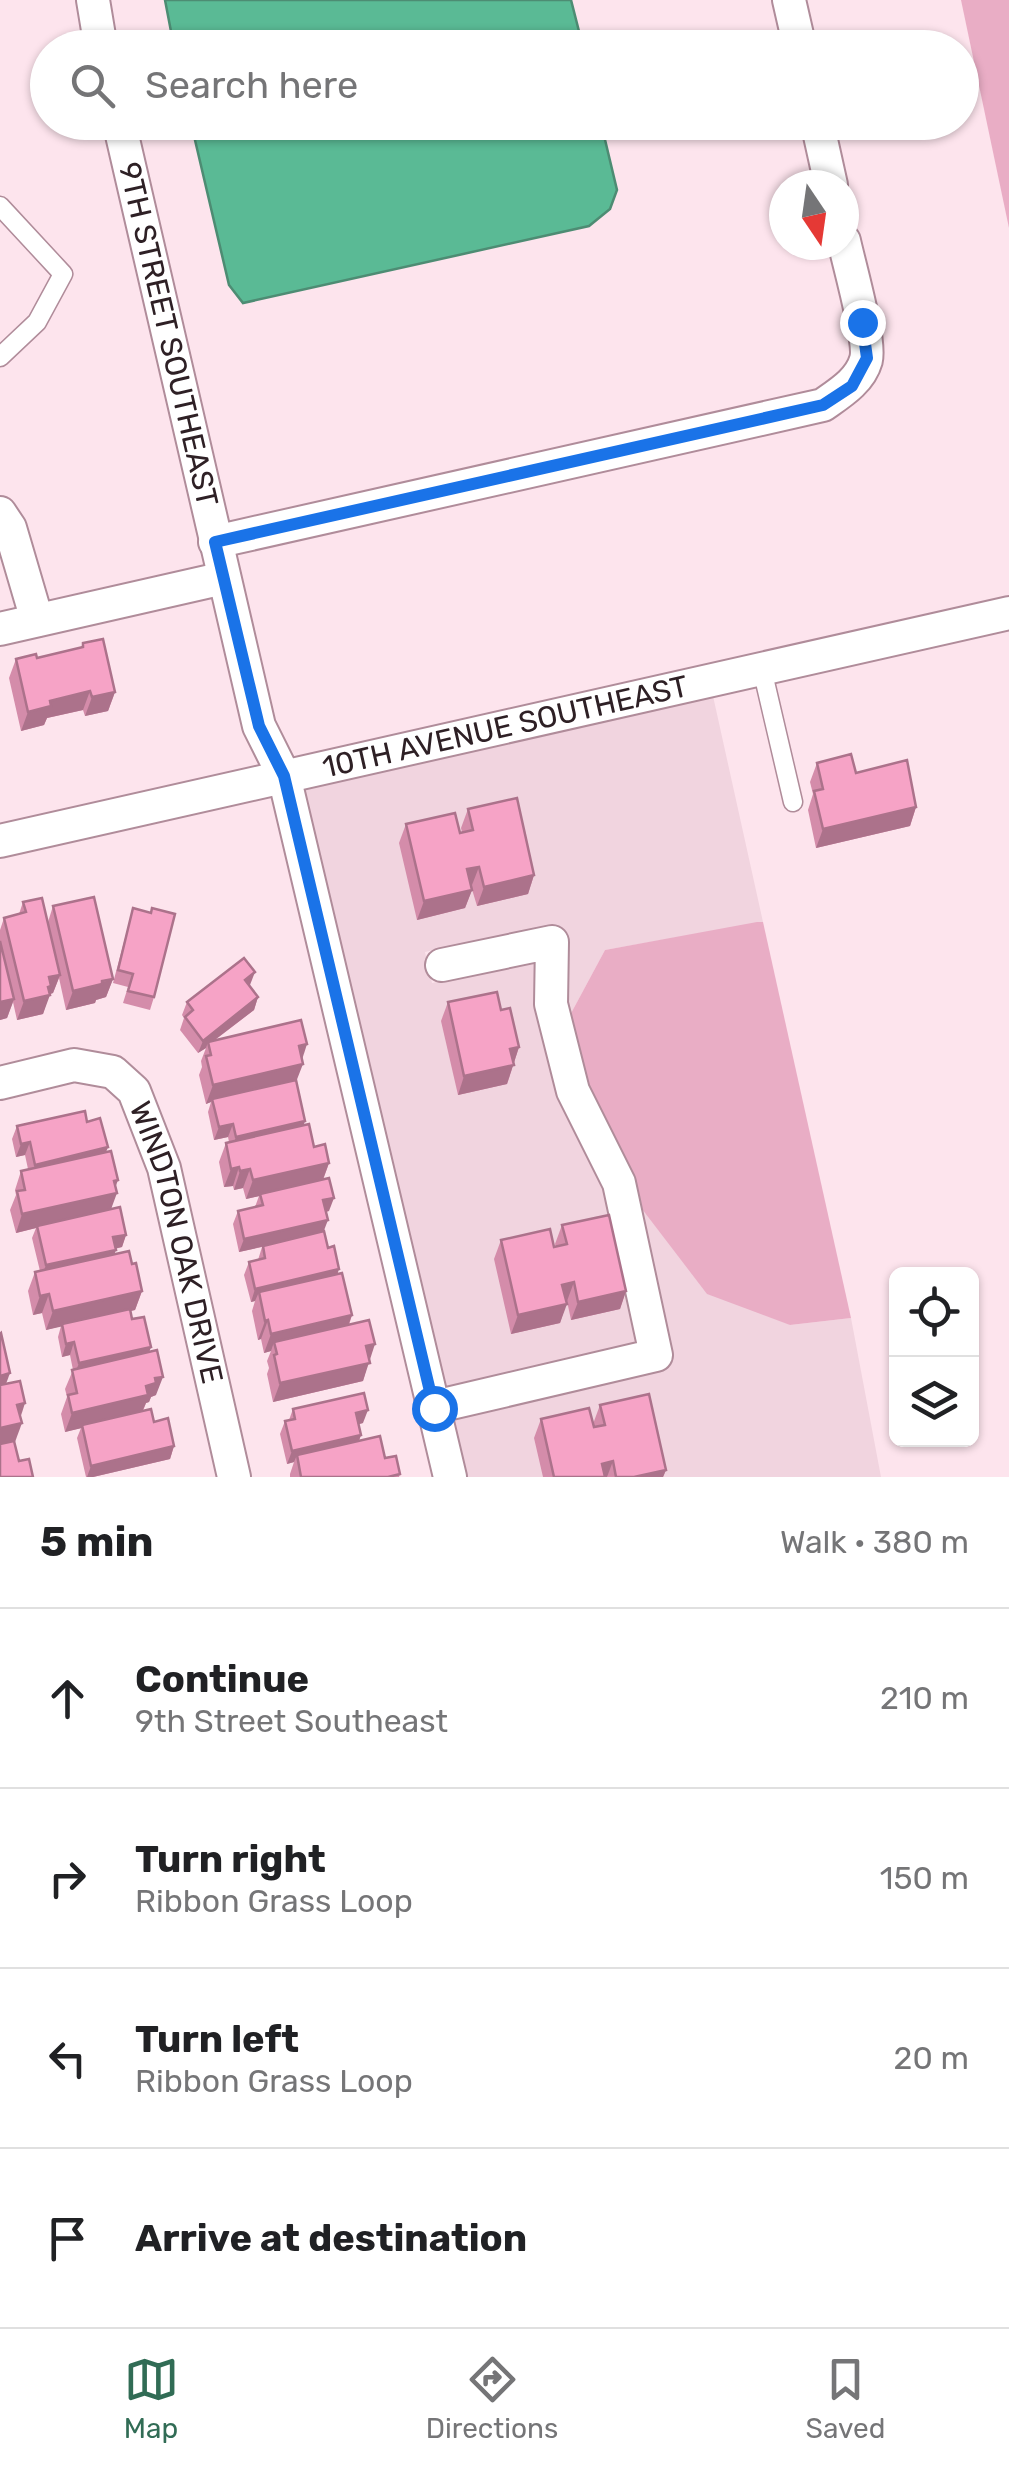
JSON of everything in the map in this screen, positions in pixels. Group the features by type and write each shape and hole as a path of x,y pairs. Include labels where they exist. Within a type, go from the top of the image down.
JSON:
{"street":[{"path":"93,0 98,30"},
{"path":"789,0 796,30"},
{"name":"9TH STREET SOUTHEAST","path":"122,140 259,726 284,776 450,1477"},
{"path":"821,140 828,170"},
{"path":"215,542 823,405 852,386 867,358 848,260"},
{"path":"0,513 10,528 37,620"},
{"path":"0,629 224,578"},
{"name":"10TH AVENUE SOUTHEAST","path":"0,841 1009,613"},
{"path":"434,1408 656,1355 619,1183 573,1091 551,1004 552,942 442,965"},
{"name":"WINDTON OAK DRIVE","path":"0,1083 74,1066 113,1072 134,1091 164,1168 234,1477"}],"lane":[{"path":"0,206 62,274 37,322 0,356"},
{"path":"762,669 793,802"}],"shaded area":[{"path":"165,0 571,0 579,30 171,30"},
{"path":"961,0 1009,0 1009,228 979,86 979,30 967,30"},
{"path":"195,140 605,140 617,190 610,209 589,226 243,303 229,285"},
{"path":"713,696 763,922 605,950 569,1017 565,1003 567,943 549,926 425,952 432,983 537,961 606,1189 638,1343 444,1388 302,788"},
{"path":"763,922 851,1318 790,1325 707,1294 639,1205 587,1085 569,1017 605,950"},
{"path":"639,1205 790,1325 851,1318 881,1477 465,1477 452,1420 660,1371 670,1352"}],"building":[{"path":"103,639 115,692 92,697 90,691 50,701 51,706 28,712 16,659 36,654 37,658"},
{"path":"851,754 856,773 907,760 916,807 823,829 814,791 823,789 817,763"},
{"path":"517,798 534,875 484,887 479,867 467,869 472,890 424,901 406,824 455,813 460,833 473,830 468,809"},
{"path":"94,897 113,979 73,991 53,906"},
{"path":"42,898 60,975 49,977 50,995 24,1001 4,918 26,912 23,902"},
{"path":"133,908 175,914 154,997 128,991 133,974 118,970"},
{"path":"0,941 14,999 0,1002"},
{"path":"244,958 255,972 245,980 258,997 203,1041 185,1017 193,1010 187,1002"},
{"path":"497,992 501,1010 510,1008 519,1047 510,1049 514,1065 464,1076 448,1002"},
{"path":"301,1020 307,1044 299,1046 303,1064 213,1085 206,1056 211,1055 208,1042"},
{"path":"296,1080 305,1121 236,1137 233,1124 219,1127 212,1099"},
{"path":"85,1111 87,1122 100,1118 108,1147 35,1165 30,1142 21,1144 17,1126"},
{"path":"309,1124 314,1147 325,1144 329,1163 253,1180 250,1169 231,1169 226,1143"},
{"path":"111,1151 117,1193 22,1214 17,1191 25,1190 21,1171"},
{"path":"329,1178 334,1198 323,1200 328,1220 244,1239 238,1211 263,1205 260,1194"},
{"path":"120,1207 126,1235 113,1237 116,1250 46,1265 37,1226"},
{"path":"609,1215 626,1291 578,1302 574,1282 562,1285 567,1304 518,1315 501,1240 550,1229 554,1247 567,1244 562,1225"},
{"path":"324,1231 328,1248 334,1246 339,1269 255,1289 249,1262 265,1258 263,1246"},
{"path":"129,1251 142,1291 53,1311 49,1294 40,1296 35,1272"},
{"path":"342,1273 352,1315 271,1334 259,1292"},
{"path":"130,1309 132,1319 144,1317 151,1347 79,1363 74,1342 66,1344 62,1324"},
{"path":"369,1320 375,1344 366,1346 370,1363 280,1383 274,1342"},
{"path":"0,1334 10,1373 0,1376"},
{"path":"157,1350 163,1377 146,1386 148,1395 72,1413 68,1395 77,1393 72,1370"},
{"path":"20,1381 25,1403 17,1405 22,1423 0,1428 0,1385"},
{"path":"364,1393 368,1410 356,1413 361,1435 292,1451 285,1421 295,1419 293,1409"},
{"path":"649,1394 666,1470 616,1477 613,1461 602,1464 605,1477 554,1477 541,1419 589,1408 594,1427 605,1425 600,1405"},
{"path":"151,1409 154,1422 168,1418 174,1446 91,1466 82,1425"},
{"path":"380,1436 385,1458 396,1456 400,1474 301,1477 297,1455"},
{"path":"14,1441 19,1461 29,1459 33,1477 0,1477 0,1444"}],"route":[{"path":"434,1408 284,776 259,726 215,542 823,405 852,386 867,358 862,322"}]}
